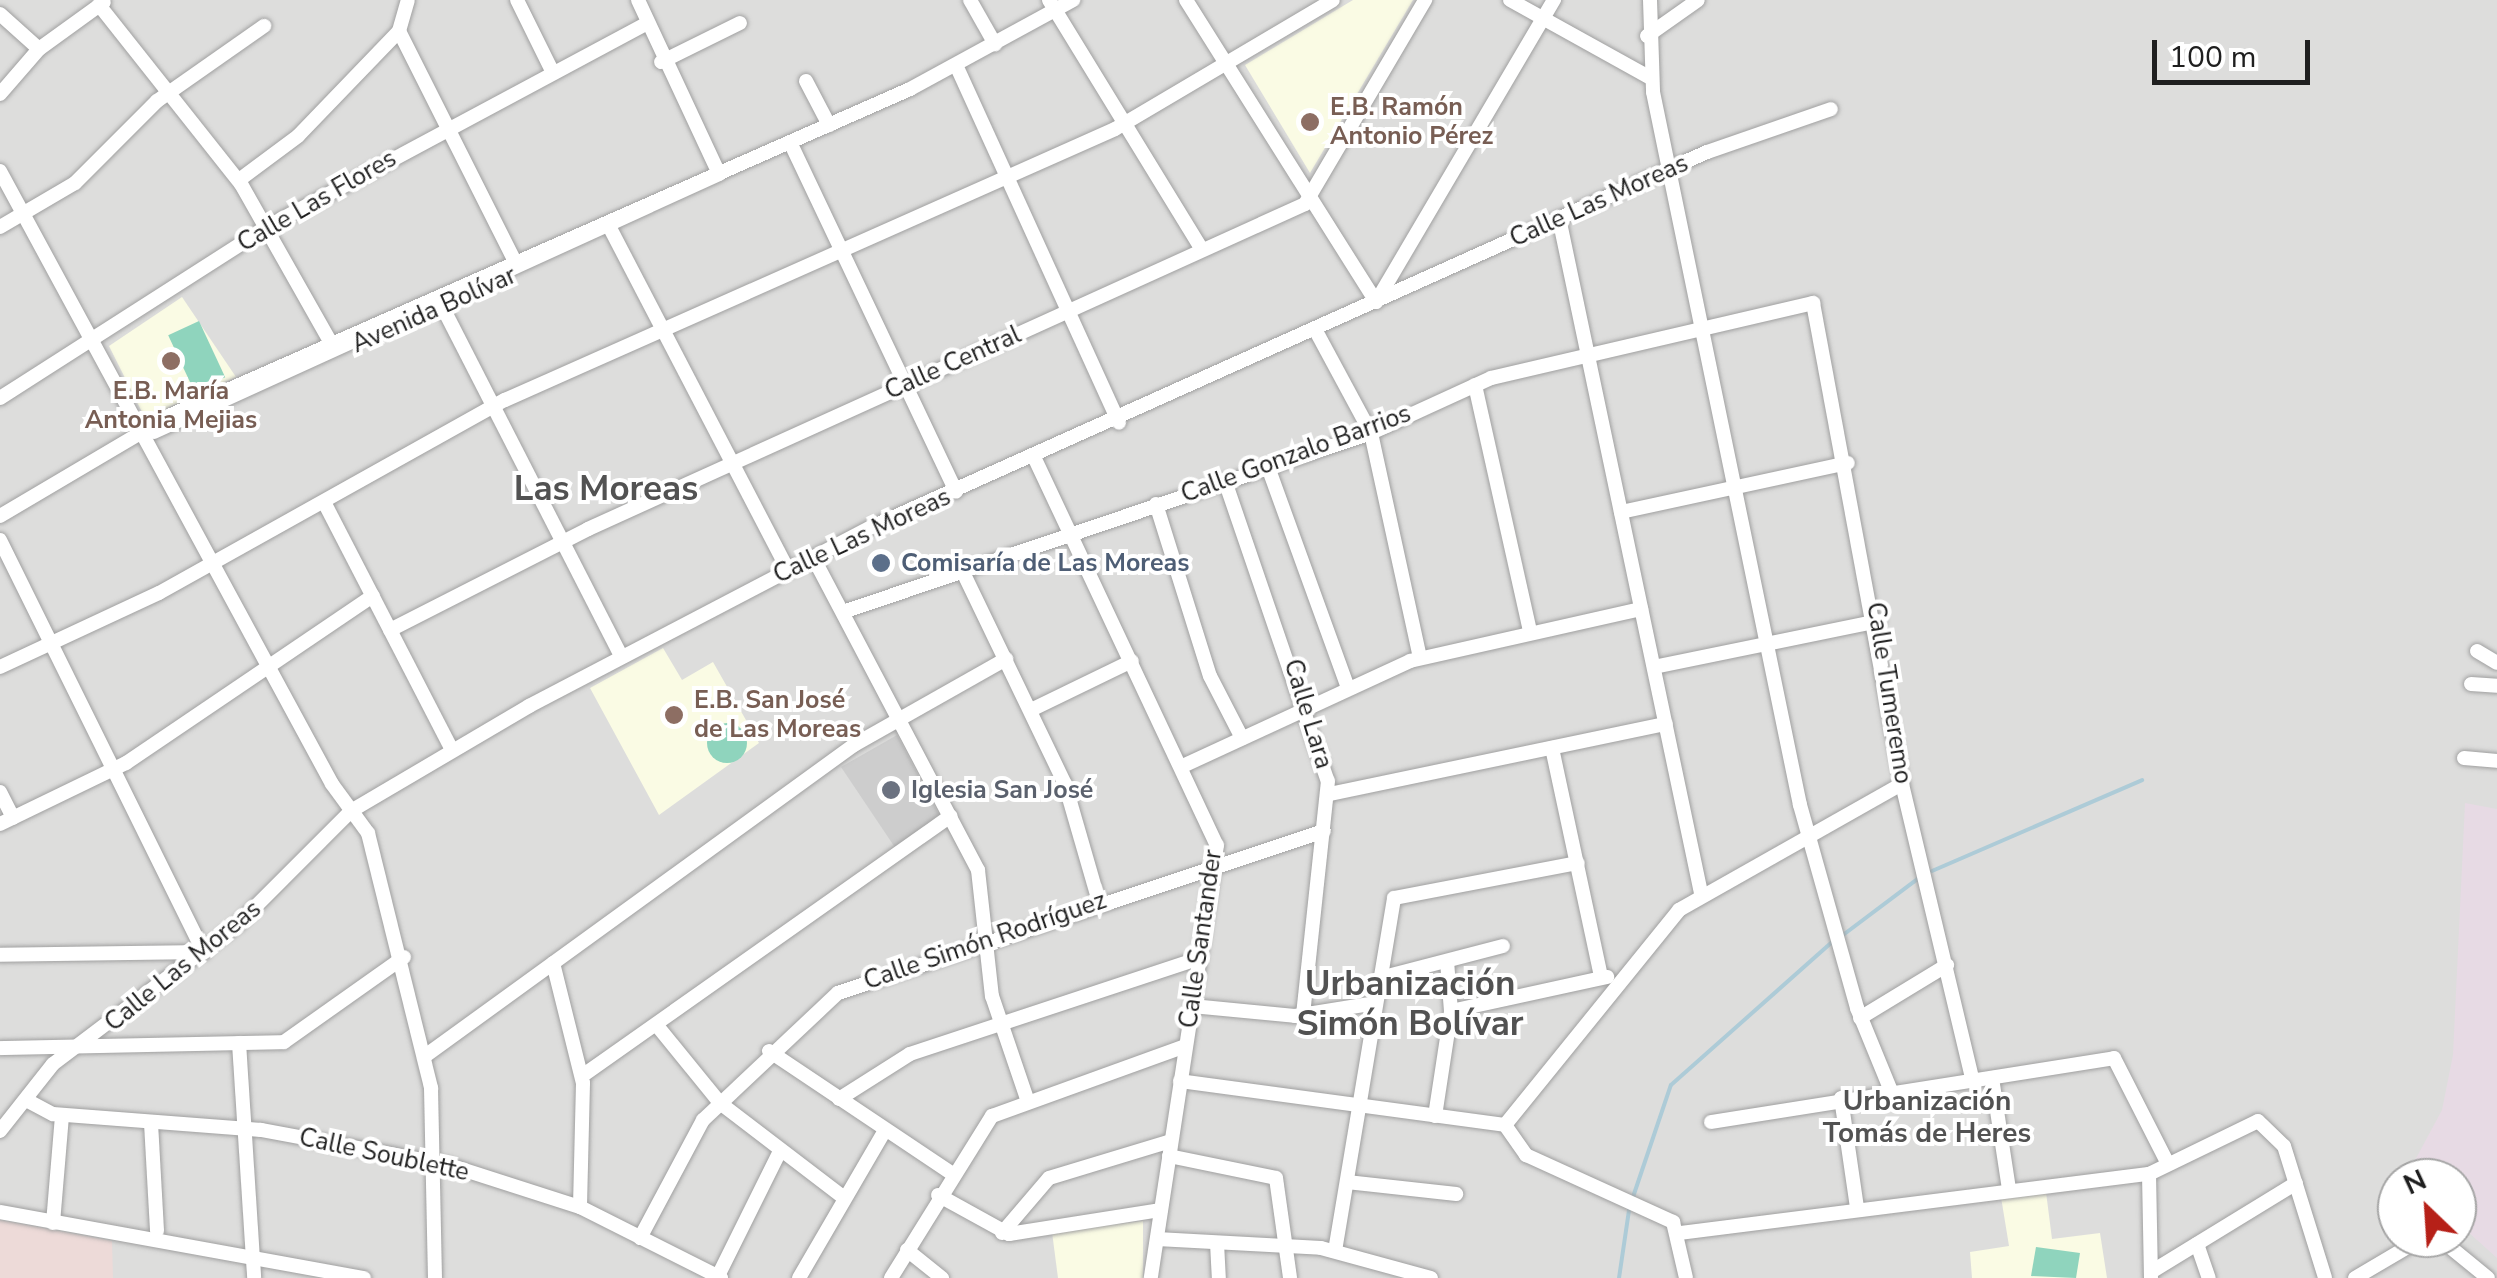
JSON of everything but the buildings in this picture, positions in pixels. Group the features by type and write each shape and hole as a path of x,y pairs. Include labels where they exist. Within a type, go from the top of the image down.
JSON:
{"street":[{"path":"239,180 298,136 399,30 408,0"},
{"path":"517,0 553,73"},
{"path":"638,0 661,62 719,174"},
{"path":"970,0 995,44"},
{"name":"Avenida Bolívar","path":"0,516 144,435 331,342 829,125 956,65 1052,5 1073,0"},
{"path":"1186,0 1376,302 1554,0"},
{"path":"0,667 212,564 493,406 1126,123 1333,0"},
{"path":"1311,196 1424,0"},
{"path":"1510,0 1651,78"},
{"path":"1650,0 1651,78 1808,834 1860,1018 1890,1091"},
{"path":"1648,36 1698,0"},
{"path":"0,94 40,49 103,3 239,180 331,342"},
{"path":"1052,5 1202,250"},
{"path":"0,14 40,49"},
{"path":"661,62 740,23"},
{"name":"Calle Las Flores","path":"0,398 94,342 267,226 646,24"},
{"path":"0,226 26,215 74,183 169,92 264,26"},
{"path":"399,30 443,131 514,260"},
{"path":"956,65 1119,423"},
{"path":"806,81 829,125"},
{"name":"Calle Las Moreas","path":"0,1132 73,1050 204,952 351,811 452,750 813,557 1119,423 1670,168 1831,109"},
{"path":"790,142 956,492"},
{"path":"0,171 267,666 351,811 368,833 404,957 425,1056 436,1163 435,1278"},
{"name":"Avenida Bolívar","path":"144,435 611,230 719,174"},
{"name":"Calle Central","path":"390,630 731,462 1202,250 1311,196"},
{"path":"1560,218 1700,893"},
{"path":"611,230 788,570"},
{"name":"Calle Gonzalo Barrios","path":"843,612 962,568 1371,432 1474,385 1589,352 1813,303"},
{"name":"Calle Tumeremo","path":"1813,303 1878,621 1902,784 1973,1080"},
{"path":"442,306 622,657"},
{"path":"1316,330 1371,432 1420,658"},
{"path":"1474,385 1530,632"},
{"name":"Calle Santander","path":"1035,459 1214,834 1213,865 1152,1278"},
{"path":"1621,512 1848,463"},
{"path":"1268,467 1348,688"},
{"name":"Calle Lara","path":"1225,481 1308,707 1330,794 1303,1016"},
{"path":"324,502 452,750"},
{"path":"1156,504 1210,676 1242,738"},
{"path":"0,540 204,952 0,955"},
{"path":"813,557 983,886 1000,1024 1027,1099"},
{"path":"962,568 1070,798 1099,902"},
{"path":"0,792 6,821 113,770 373,596"},
{"path":"1184,765 1420,658 1642,609"},
{"path":"1654,667 1878,621"},
{"path":"2477,651 2497,663"},
{"path":"425,1056 898,718 1006,659"},
{"path":"1031,710 1132,662"},
{"path":"2471,684 2497,686"},
{"path":"1330,794 1666,724"},
{"path":"1552,748 1601,977"},
{"path":"2464,758 2497,761"},
{"path":"1505,1125 1624,976 1700,893 1902,784"},
{"path":"582,1076 659,1028 950,816"},
{"name":"Calle Simón Rodríguez","path":"640,1238 720,1103 769,1051 838,993 989,938 1324,830"},
{"path":"1335,1251 1397,894 1578,863"},
{"path":"1380,978 1503,946"},
{"path":"0,1048 73,1050 297,1037 404,957"},
{"path":"838,1099 890,1063 1198,959"},
{"path":"1435,1116 1451,1011 1447,961"},
{"path":"553,963 582,1076 580,1207"},
{"path":"1860,1018 1947,965"},
{"path":"1451,1011 1601,977 1624,976"},
{"path":"1192,1006 1303,1016 1376,1003"},
{"path":"659,1028 720,1103 843,1197"},
{"path":"239,1043 254,1271"},
{"path":"891,1278 984,1122 1027,1099 1186,1046"},
{"path":"769,1051 951,1174"},
{"path":"1711,1122 1841,1098 2114,1058 2168,1164"},
{"path":"1992,1078 2009,1190"},
{"path":"1180,1081 1505,1125 1526,1155 1680,1232 2149,1174 2258,1121 2281,1139 2326,1278"},
{"path":"1841,1098 1856,1208"},
{"name":"Calle Soublette","path":"30,1102 62,1116 244,1129 436,1163 580,1207 719,1277"},
{"path":"53,1224 62,1116"},
{"path":"151,1123 157,1231"},
{"path":"798,1278 885,1130"},
{"path":"1002,1233 1049,1178 1171,1140"},
{"path":"719,1277 780,1152"},
{"path":"1169,1156 1274,1176 1290,1247 1290,1278"},
{"path":"2149,1174 2151,1275"},
{"path":"1347,1182 1456,1194"},
{"path":"2151,1275 2296,1183"},
{"path":"938,1196 1002,1233 1161,1210"},
{"path":"0,1212 254,1271 364,1278"},
{"path":"1680,1232 1686,1278"},
{"path":"1157,1239 1335,1251 1431,1278"},
{"path":"1217,1243 1218,1278"},
{"path":"2196,1244 2209,1278"},
{"path":"907,1250 942,1278"},
{"path":"2355,1278 2388,1258"},
{"path":"2464,1258 2488,1278"}],"shaded area":[{"path":"0,0 2497,0 2497,1278 0,1278"},
{"name":"E.B. Ramón Antonio Pérez","path":"1353,0 1413,0 1310,173 1245,65"},
{"name":"E.B. María Antonia Mejias","path":"182,297 236,377 145,418 109,346"},
{"name":"E.B. San José de Las Moreas","path":"663,648 682,680 713,662 759,743 659,815 590,688"},
{"name":"Iglesia San José","path":"897,735 939,815 896,849 841,767"},
{"path":"2465,803 2497,809 2497,1258 2477,1240 2477,1158 2416,1158 2442,1110 2453,1055"},
{"path":"2046,1192 2052,1239 2100,1233 2107,1278 1972,1278 1970,1252 2009,1246 2001,1197"},
{"path":"0,1220 112,1241 113,1278 0,1278"},
{"path":"1143,1221 1143,1278 1058,1278 1052,1232"}],"green space":[{"path":"199,321 225,377 194,392 168,335"},
{"path":"727,723 741,729 747,743 741,757 727,763 713,757 707,743 713,729"},
{"path":"2036,1247 2080,1253 2076,1278 2031,1276"}],"waterway":[{"path":"1932,871 2142,780"},
{"path":"1843,935 1919,878"},
{"path":"1633,1197 1671,1085 1832,942"},
{"path":"1619,1278 1629,1210"}],"place":[{"name":"E.B. Ramón Antonio Pérez","path":"1310,122"},
{"name":"E.B. María Antonia Mejias","path":"171,361"},
{"name":"Comisaría de Las Moreas","path":"881,563"},
{"name":"E.B. San José de Las Moreas","path":"674,715"},
{"name":"Iglesia San José","path":"891,790"}],"district":[{"name":"Las Moreas","path":"606,489"},
{"name":"Urbanización Simón Bolívar","path":"1410,1004"},
{"name":"Urbanización Tomás de Heres","path":"1927,1117"}]}
